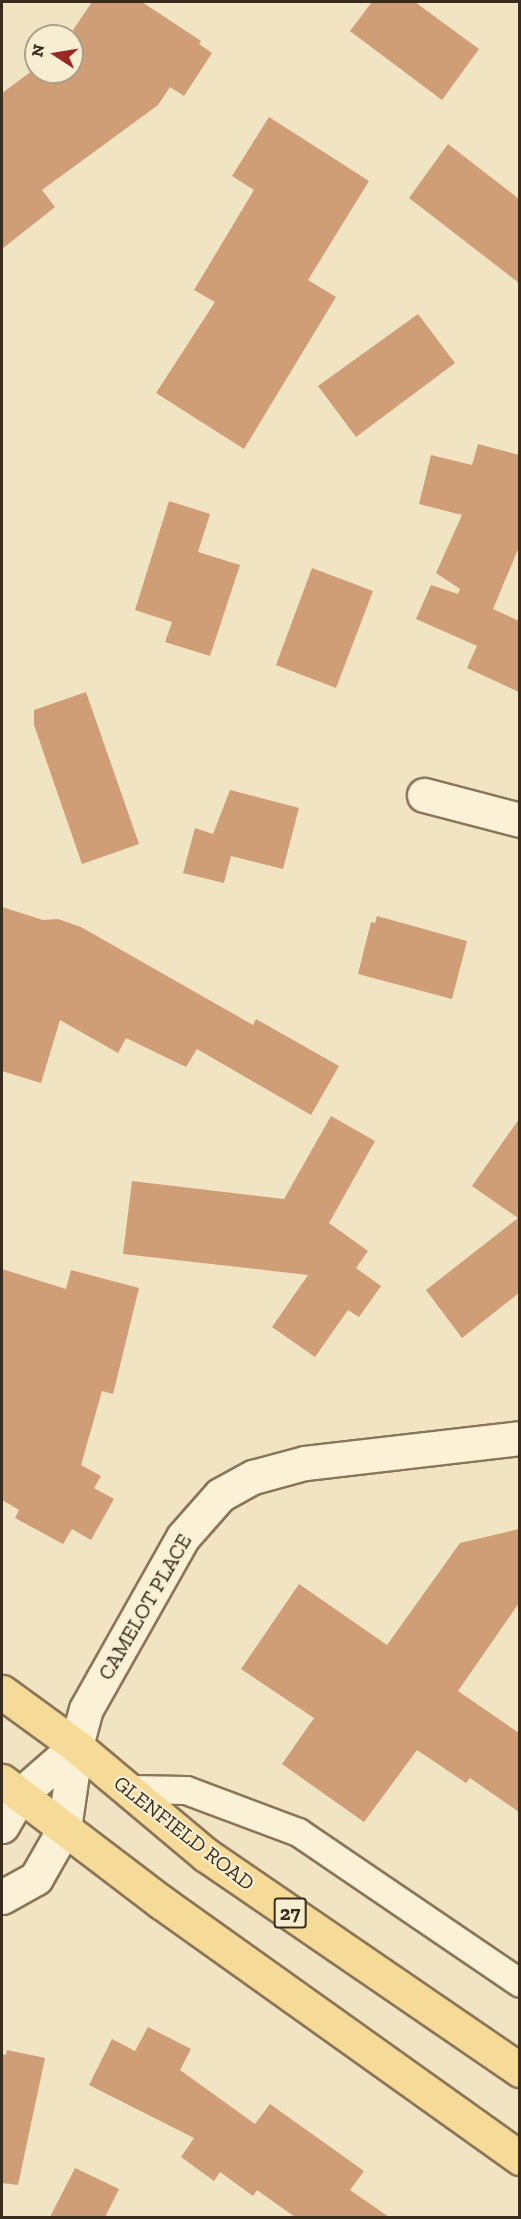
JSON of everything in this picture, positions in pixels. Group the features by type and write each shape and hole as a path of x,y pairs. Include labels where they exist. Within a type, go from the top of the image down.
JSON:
{"main road":[{"name":"GLENFIELD ROAD","path":"2,1692 76,1746 206,1855 519,2070"},
{"path":"11,1788 362,2048 519,2158"}],"street":[{"path":"424,795 519,820"},
{"name":"CAMELOT PLACE","path":"64,1829 76,1746 86,1710 160,1575 206,1508 236,1484 305,1462 519,1438"},
{"path":"2,1826 11,1788 76,1746"},
{"path":"2,1897 36,1878 64,1829"}],"lane":[{"path":"128,1790 186,1790 298,1832 519,1983"}],"building":[{"path":"92,2 142,2 201,41 199,44 212,53 184,96 170,87 158,105 42,190 55,207 2,249 2,93 24,77 24,84 84,84 84,24 77,24"},
{"path":"372,2 415,2 479,49 442,100 350,31"},
{"path":"269,117 369,181 308,280 336,297 244,449 156,393 215,302 194,290 254,190 232,176"},
{"path":"448,144 519,199 519,283 409,198"},
{"path":"418,314 455,363 356,437 318,386"},
{"path":"478,444 519,455 519,547 493,609 519,621 519,692 467,668 477,646 416,619 431,585 458,594 460,589 436,573 462,515 419,504 431,455 472,465"},
{"path":"169,501 210,514 198,552 240,565 210,656 165,642 172,622 135,610"},
{"path":"312,568 373,591 336,688 276,665"},
{"path":"86,692 139,844 82,864 34,725 34,710"},
{"path":"230,790 299,808 283,869 231,856 224,883 183,873 195,828 213,834"},
{"path":"2,907 43,920 58,919 81,927 253,1025 256,1019 339,1066 311,1115 197,1049 186,1067 126,1038 118,1053 60,1020 41,1083 2,1071"},
{"path":"377,916 467,941 452,999 358,974 371,922 375,923"},
{"path":"331,1116 375,1141 329,1223 368,1251 356,1268 381,1286 359,1317 348,1310 315,1357 272,1327 308,1275 123,1254 132,1181 284,1199"},
{"path":"519,1119 519,1293 462,1338 426,1290 518,1218 472,1186"},
{"path":"2,1269 66,1289 71,1270 139,1288 113,1394 102,1391 81,1465 101,1476 94,1488 114,1499 91,1540 72,1529 63,1544 15,1518 19,1510 2,1500"},
{"path":"519,1529 519,1603 458,1691 519,1733 519,1812 470,1778 466,1783 417,1750 364,1822 282,1764 314,1718 241,1669 299,1584 387,1645 460,1543"},
{"path":"148,2027 191,2049 180,2070 255,2124 270,2104 364,2171 350,2190 389,2217 295,2217 257,2190 253,2196 220,2172 214,2181 181,2157 194,2138 89,2085 112,2039 135,2051"},
{"path":"7,2050 45,2058 18,2185 2,2183 2,2054 6,2055"},
{"path":"75,2168 119,2189 105,2217 50,2217"}]}
